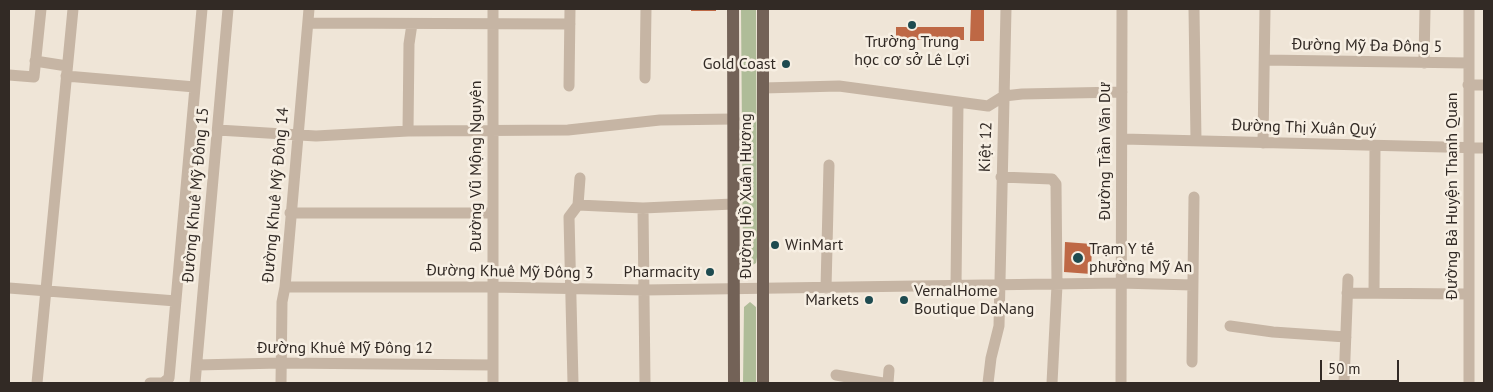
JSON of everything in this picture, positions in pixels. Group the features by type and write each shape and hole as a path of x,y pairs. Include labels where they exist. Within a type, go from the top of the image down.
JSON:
{"main road":[{"name":"Đường Hồ Xuân Hương","path":"733,9 734,383"},
{"name":"Đường Hồ Xuân Hương","path":"763,9 763,383"}],"street":[{"path":"9,74 34,77 41,9"},
{"path":"37,383 73,9"},
{"path":"150,383 163,382 169,378 202,9"},
{"name":"Đường Khuê Mỹ Đông 15","path":"195,383 228,9"},
{"name":"Đường Khuê Mỹ Đông 14","path":"281,383 282,302 285,287 309,9"},
{"name":"Đường Vũ Mộng Nguyên","path":"493,9 491,130 493,383"},
{"path":"569,86 570,9"},
{"path":"645,78 646,9"},
{"name":"Kiệt 12","path":"988,383 991,358 999,326 998,286 1006,9"},
{"name":"Đường Trần Văn Dư","path":"1120,383 1123,139 1122,9"},
{"path":"1194,9 1196,140"},
{"path":"1263,143 1265,9"},
{"path":"1424,63 1425,9"},
{"name":"Đường Bà Huyện Thanh Quan","path":"1469,9 1469,383"},
{"path":"308,23 412,24 494,22 570,24"},
{"path":"408,130 409,44 412,24"},
{"name":"Đường Mỹ Đa Đông 5","path":"1265,60 1468,63"},
{"path":"35,61 67,71 195,87"},
{"path":"1468,85 1484,85"},
{"path":"763,88 838,86 988,106 1004,96 1122,92"},
{"path":"956,286 958,102"},
{"path":"218,130 297,136 408,130 568,130 660,120 734,120"},
{"name":"Đường Thị Xuân Quý","path":"1123,139 1484,148"},
{"path":"1374,293 1375,146"},
{"path":"826,288 829,165"},
{"path":"1002,177 1052,179 1055,181 1057,285 1052,383"},
{"path":"572,383 569,217 578,205 580,178"},
{"path":"1192,362 1194,197"},
{"path":"578,205 643,208 733,204"},
{"path":"643,208 645,383"},
{"path":"290,214 492,213"},
{"path":"1344,383 1348,279"},
{"name":"Đường Khuê Mỹ Đông 3","path":"285,287 492,287 644,290 1120,283 1192,285"},
{"path":"9,288 176,301"},
{"path":"1347,293 1468,294"},
{"path":"1230,326 1346,337"},
{"name":"Đường Khuê Mỹ Đông 12","path":"197,365 280,363 493,365"},
{"path":"888,383 889,370"},
{"path":"836,375 883,383"}],"green space":[{"path":"741,9 756,9 757,257 756,263 751,266 744,264 743,259"},
{"path":"750,302 756,307 756,383 743,383 744,307"}],"building":[{"path":"691,9 716,9 716,11 691,11"},
{"path":"971,9 984,9 984,41 970,41"},
{"path":"896,27 964,27 964,40 896,40"},
{"name":"Trạm Y tế phường Mỹ An","path":"1065,242 1092,244 1091,274 1064,272"}],"place":[{"name":"Trường Trung học cơ sở Lê Lợi","path":"912,25"},
{"name":"Gold Coast","path":"786,64"},
{"name":"WinMart","path":"775,245"},
{"name":"Trạm Y tế phường Mỹ An","path":"1078,258"},
{"name":"Pharmacity","path":"710,272"},
{"name":"Markets","path":"869,300"},
{"name":"VernalHome Boutique DaNang","path":"904,300"}]}
